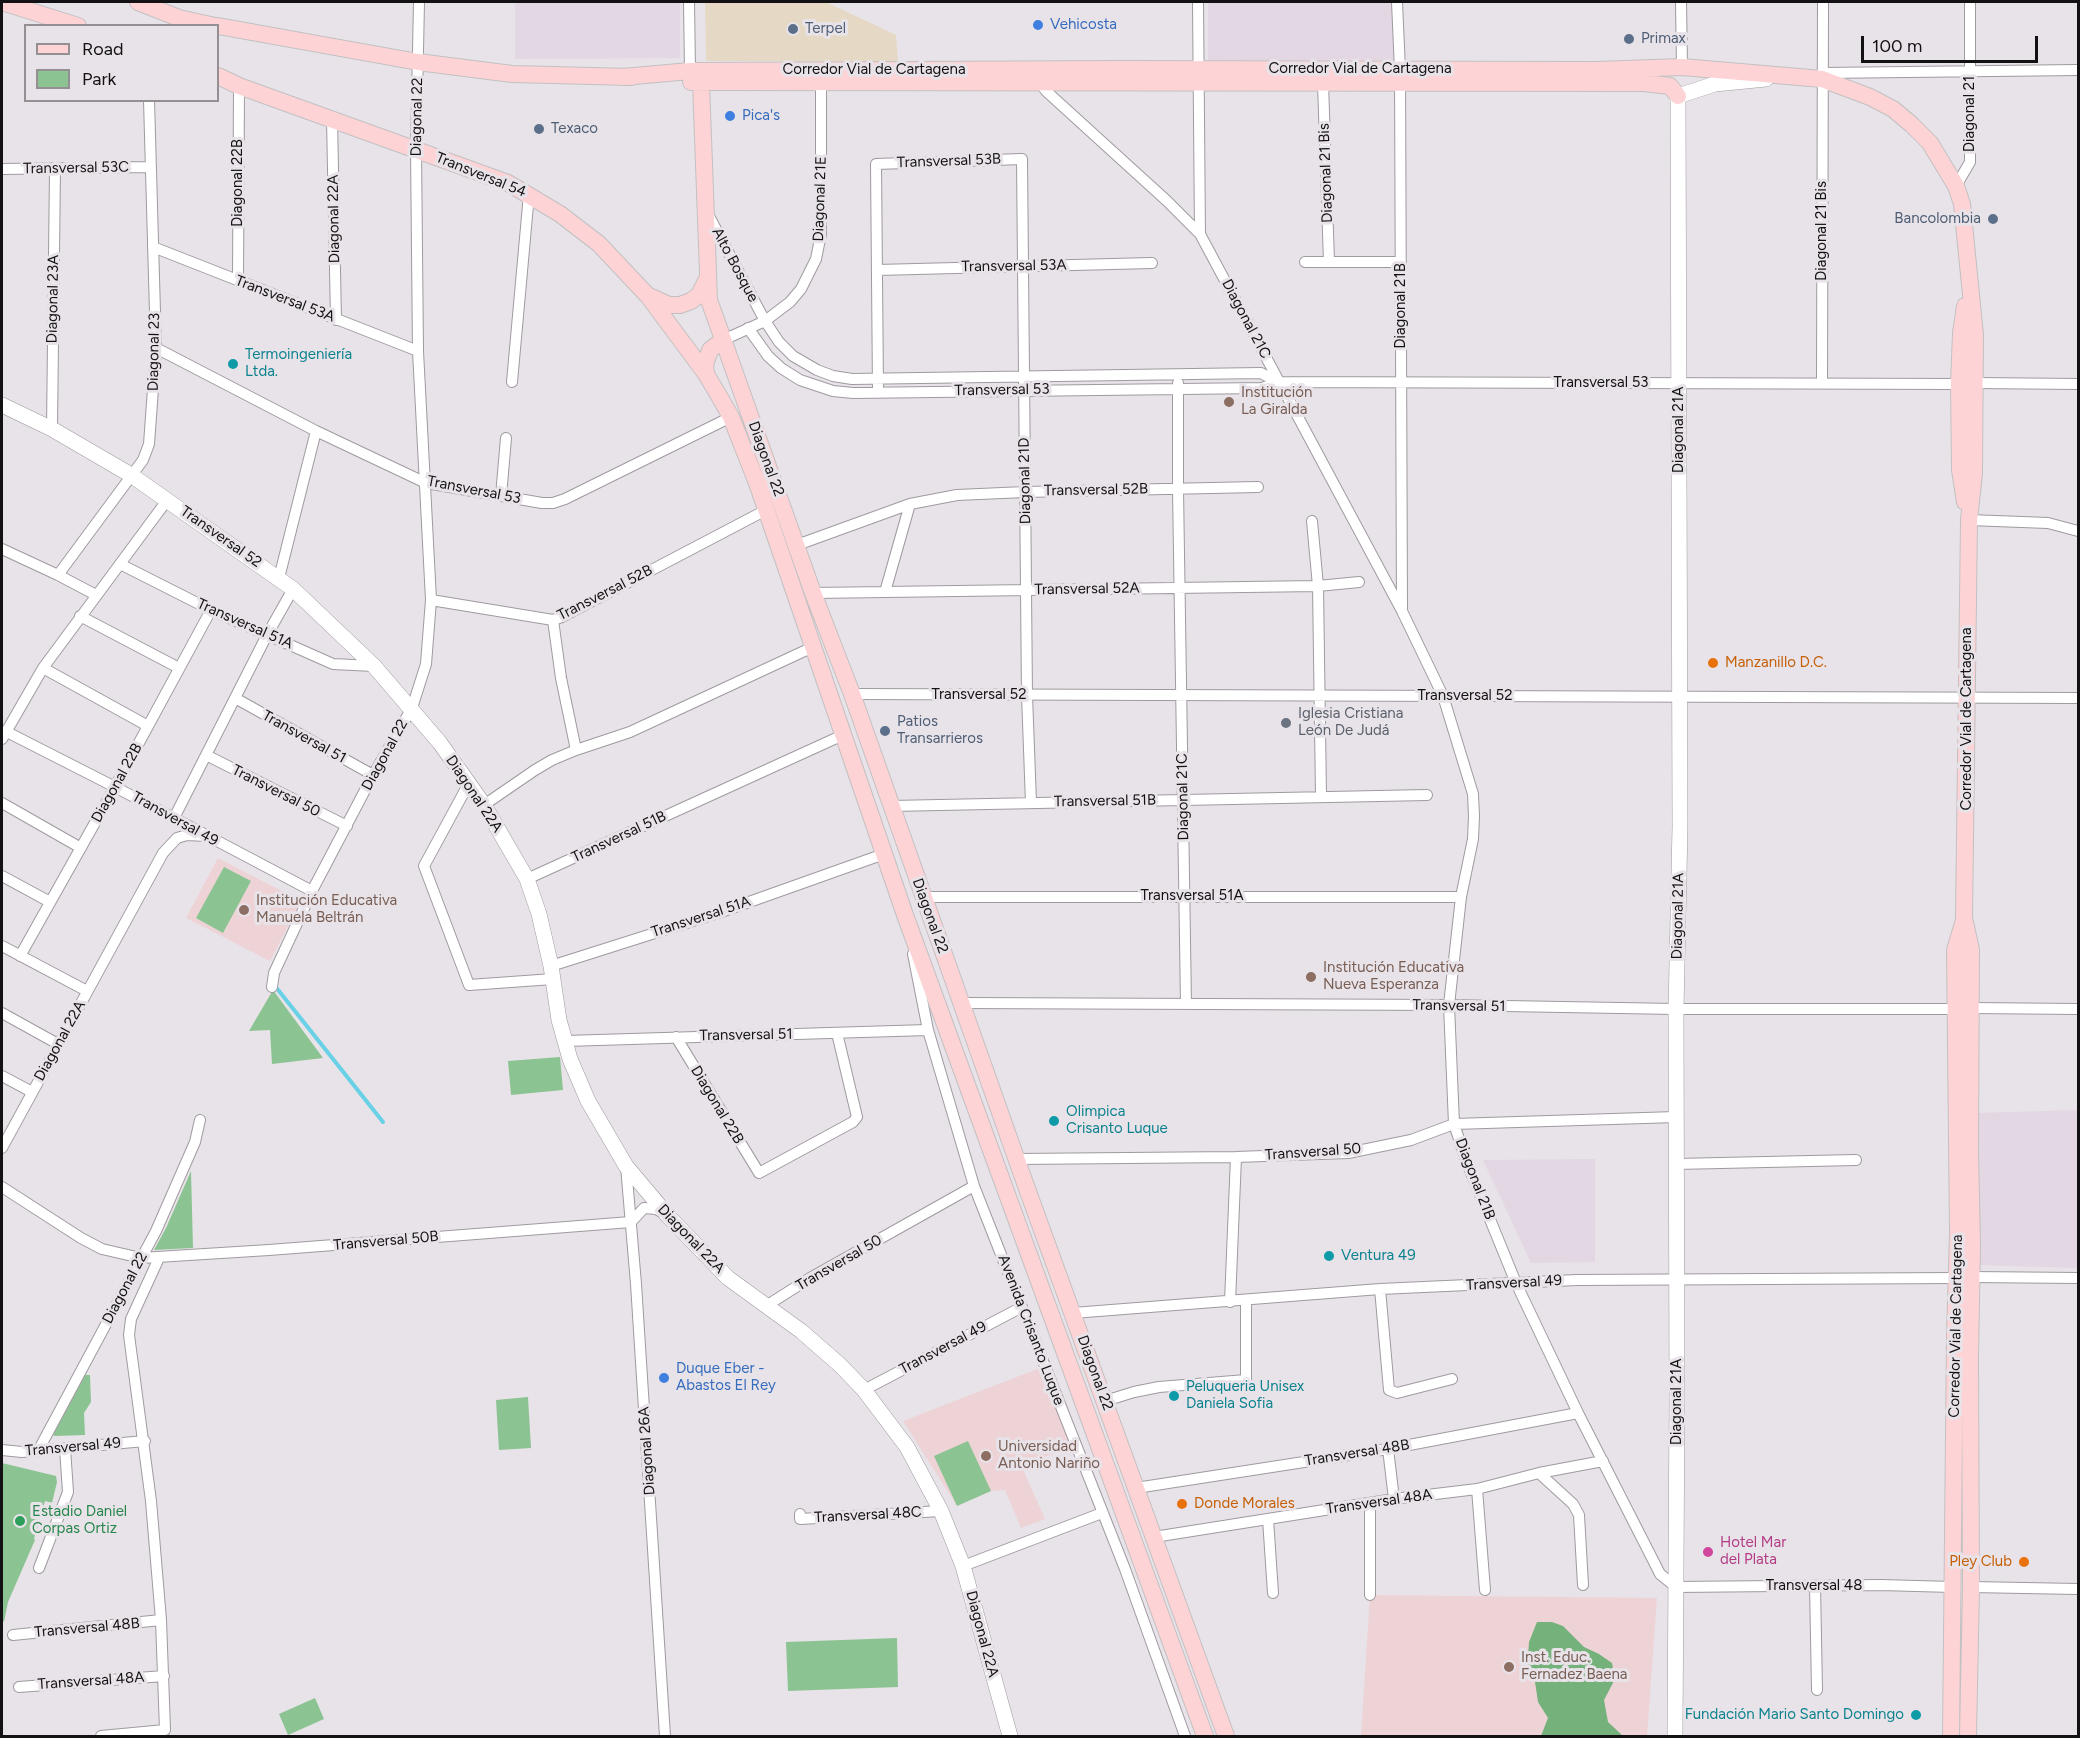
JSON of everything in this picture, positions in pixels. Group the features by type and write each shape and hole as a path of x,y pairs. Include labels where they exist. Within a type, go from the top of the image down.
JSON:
{"main road":[{"path":"2,2 72,24"},
{"name":"Corredor Vial de Cartagena","path":"138,2 158,6 179,18 207,24"},
{"name":"Corredor Vial de Cartagena","path":"219,27 418,62 512,74 623,77 1400,76 1682,67 1822,76 1893,109 1912,125 1930,143 1956,186 1962,204 1965,226 1968,282 1961,333 1967,383 1960,470 1969,520 1967,775 1964,918 1954,950 1963,1008 1964,1278 1971,1587 1968,1737"},
{"name":"Transversal 54","path":"219,76 239,86 508,183 560,214 599,244 648,296"},
{"name":"Corredor Vial de Cartagena","path":"695,77 821,82 1040,83 1199,76 1323,83 1400,76 1657,84 1670,86 1678,96"},
{"name":"Diagonal 22","path":"695,77 706,210 709,300 1226,1737"},
{"path":"648,296 669,304 680,305 691,301 699,294 708,275"},
{"name":"Diagonal 22","path":"648,296 706,374 731,417 766,510 905,915 1205,1737"},
{"path":"706,374 705,365 710,350 723,340"},
{"name":"Corredor Vial de Cartagena","path":"1951,1737 1952,1587 1964,1278"}],"street":[{"name":"Diagonal 22","path":"272,987 274,973 312,891 373,775 412,708 426,664 431,600 418,351 416,149 419,2"},
{"name":"Diagonal 22","path":"689,2 695,77"},
{"path":"1198,2 1200,234"},
{"name":"Diagonal 21B","path":"1397,2 1400,76 1402,611"},
{"path":"1681,2 1682,67"},
{"name":"Diagonal 21 Bis","path":"1822,383 1823,2"},
{"name":"Diagonal 21","path":"1956,186 1970,162 1970,2"},
{"path":"1822,76 2079,70"},
{"path":"1678,96 1715,84 1795,76"},
{"name":"Diagonal 21E","path":"723,340 765,321 790,302 801,289 816,259 821,234 821,82"},
{"name":"Diagonal 21C","path":"1040,83 1200,234 1402,611 1443,696"},
{"name":"Diagonal 21 Bis","path":"1323,83 1329,262"},
{"name":"Diagonal 22B","path":"238,281 239,86"},
{"name":"Diagonal 21A","path":"1675,1737 1676,1009 1680,827 1678,96"},
{"name":"Diagonal 23","path":"58,575 143,460 149,444 156,348 149,102"},
{"name":"Diagonal 22A","path":"332,119 336,320"},
{"name":"Transversal 53B","path":"877,270 876,164 1022,159"},
{"name":"Diagonal 21D","path":"1022,159 1026,590 1031,803"},
{"name":"Transversal 53C","path":"2,169 151,167"},
{"name":"Diagonal 23A","path":"52,429 55,168"},
{"path":"512,382 529,194"},
{"name":"Alto Bosque","path":"706,210 765,321"},
{"name":"Transversal 53A","path":"153,247 418,351"},
{"path":"1305,262 1401,262"},
{"name":"Transversal 53A","path":"877,270 1152,263"},
{"path":"877,270 878,391"},
{"name":"Transversal 53","path":"765,321 778,342 793,356 817,370 852,379 1261,373 1279,382"},
{"name":"Transversal 53","path":"748,328 768,356 800,380 833,391 853,393 1262,388 1279,382 2079,384"},
{"name":"Transversal 53","path":"156,348 316,431 426,483 542,503 565,500 731,417"},
{"name":"Diagonal 21C","path":"1178,374 1186,1004"},
{"name":"Transversal 52","path":"2,405 52,429 131,475 279,578 374,666 412,708"},
{"path":"279,578 316,431"},
{"path":"501,496 506,438"},
{"name":"Transversal 52B","path":"797,544 910,504 957,495 1258,487"},
{"path":"3,735 43,668 168,500"},
{"path":"885,592 910,504"},
{"name":"Transversal 52B","path":"431,600 553,620 562,618 766,510"},
{"path":"1312,520 1318,586 1321,796"},
{"path":"1969,520 2048,523 2079,531"},
{"path":"2,549 96,594"},
{"name":"Transversal 51A","path":"120,564 211,610 333,664 374,666"},
{"name":"Transversal 52A","path":"813,592 1318,586 1359,582"},
{"path":"174,818 267,635 293,589"},
{"name":"Diagonal 22B","path":"20,956 211,610"},
{"path":"80,616 179,668"},
{"path":"553,620 561,678 576,750"},
{"path":"484,805 535,770 576,750 630,732 813,647"},
{"path":"43,668 148,726"},
{"name":"Transversal 52","path":"852,694 2079,698"},
{"name":"Diagonal 21B","path":"1443,696 1473,794 1473,838 1461,897 1449,1005 1454,1124 1467,1163 1516,1283 1578,1413 1660,1574 1676,1587"},
{"name":"Transversal 51","path":"235,698 373,775"},
{"name":"Diagonal 22A","path":"412,708 484,805 527,879 539,914 565,1041 588,1101 626,1166 668,1216 728,1278 824,1350 864,1390 907,1447 940,1511 963,1566 1010,1737"},
{"name":"Transversal 49","path":"3,735 115,786 312,891"},
{"name":"Transversal 51B","path":"527,879 843,735"},
{"name":"Transversal 50","path":"206,755 347,826"},
{"name":"Transversal 51A","path":"469,783 424,866 470,985 552,972 884,854"},
{"name":"Transversal 51B","path":"891,806 1427,795"},
{"path":"2,803 81,848"},
{"name":"Diagonal 22A","path":"3,1142 166,848 177,838 187,835 206,836"},
{"path":"2,876 50,903"},
{"name":"Transversal 51A","path":"924,897 1461,897"},
{"name":"Avenida Crisanto Luque","path":"905,915 928,1030 974,1186 1125,1569 1185,1737"},
{"path":"2,946 87,991"},
{"name":"Transversal 51","path":"962,1003 1449,1005 1676,1009 2079,1009"},
{"path":"2,1013 58,1044"},
{"name":"Transversal 51","path":"565,1041 928,1030"},
{"name":"Diagonal 22B","path":"676,1037 759,1173 854,1122 857,1117 837,1033"},
{"path":"2,1076 32,1092"},
{"name":"Transversal 50","path":"1018,1159 1236,1157 1348,1153 1411,1140 1454,1124 1676,1117"},
{"name":"Diagonal 22","path":"38,1451 156,1231 191,1151 200,1120"},
{"path":"1230,1302 1236,1157"},
{"path":"1676,1164 1857,1160"},
{"name":"Diagonal 26A","path":"626,1166 665,1737"},
{"name":"Transversal 50","path":"766,1306 810,1278 974,1186"},
{"name":"Transversal 50B","path":"2,1187 102,1249 141,1258 631,1222"},
{"path":"631,1222 644,1208 656,1209 668,1216"},
{"path":"101,1737 165,1730 161,1620 145,1441 130,1329 131,1319 159,1258"},
{"name":"Transversal 49","path":"1073,1313 1380,1289 1516,1283 1676,1278 2079,1278"},
{"path":"1380,1289 1389,1390 1397,1393 1452,1380"},
{"path":"1105,1401 1159,1387 1246,1380 1246,1300"},
{"name":"Transversal 49","path":"864,1390 1022,1307"},
{"name":"Transversal 48B","path":"1136,1488 1388,1449 1578,1413"},
{"name":"Transversal 49","path":"2,1450 38,1451 145,1441"},
{"path":"39,1568 68,1492 65,1448"},
{"path":"1388,1449 1394,1499"},
{"name":"Transversal 48A","path":"1154,1537 1394,1499 1477,1489 1539,1473 1603,1461"},
{"path":"1539,1473 1573,1504 1579,1515 1583,1585"},
{"path":"1477,1489 1485,1590"},
{"path":"1370,1503 1370,1595"},
{"name":"Transversal 48C","path":"800,1514 800,1519 940,1511"},
{"path":"963,1566 1102,1513"},
{"path":"1268,1519 1273,1593"},
{"path":"1815,1585 1817,1690"},
{"name":"Transversal 48","path":"1676,1587 1815,1585 1952,1587"},
{"path":"1971,1587 2079,1589"},
{"name":"Transversal 48B","path":"13,1635 161,1620"},
{"name":"Transversal 48A","path":"19,1687 164,1676"}],"shaded area":[{"path":"515,2 680,2 680,58 515,59"},
{"path":"705,2 826,2 896,35 898,61 706,61"},
{"path":"1208,2 1393,2 1394,60 1208,60"},
{"name":"Institución Educativa Manuela Beltrán","path":"218,858 301,901 270,961 186,918"},
{"path":"2078,1110 2078,1268 1979,1265 1976,1113"},
{"path":"1595,1159 1595,1262 1531,1263 1483,1160"},
{"name":"Universidad Antonio Nariño","path":"1045,1366 1074,1447 1021,1465 1045,1519 1021,1528 1005,1490 990,1491 957,1506 903,1421"},
{"name":"Inst. Educ. Fernadez Baena","path":"1370,1595 1657,1598 1647,1736 1361,1736"}],"green space":[{"path":"224,867 251,881 223,933 196,918"},
{"path":"273,990 323,1058 272,1064 270,1030 249,1031"},
{"path":"560,1057 563,1090 511,1095 508,1061"},
{"path":"191,1171 193,1248 154,1250 166,1228"},
{"path":"85,1375 90,1375 91,1402 84,1413 85,1435 53,1435"},
{"path":"528,1397 531,1448 499,1450 496,1400"},
{"path":"968,1441 991,1491 957,1506 934,1456"},
{"name":"Estadio Daniel Corpas Ortiz","path":"2,1463 56,1476 57,1482 52,1503 45,1501 35,1540 8,1602 4,1622 2,1620"},
{"path":"1537,1622 1552,1622 1563,1626 1584,1647 1612,1663 1615,1679 1604,1700 1608,1722 1623,1736 1541,1736 1548,1718 1538,1702 1535,1682 1547,1674 1527,1672 1529,1642"},
{"path":"897,1638 898,1687 788,1691 786,1642"},
{"path":"315,1698 324,1719 288,1735 279,1714"}],"waterway":[{"path":"275,986 383,1122"}],"place":[{"name":"Vehicosta","path":"1038,25"},
{"name":"Terpel","path":"793,29"},
{"name":"Primax","path":"1629,39"},
{"name":"Pica's","path":"730,116"},
{"name":"Texaco","path":"539,129"},
{"name":"Bancolombia","path":"1993,219"},
{"name":"Termoingeniería Ltda.","path":"233,364"},
{"name":"Institución La Giralda","path":"1229,402"},
{"name":"Manzanillo D.C.","path":"1713,663"},
{"name":"Iglesia Cristiana León De Judá","path":"1286,723"},
{"name":"Patios Transarrieros","path":"885,731"},
{"name":"Institución Educativa Manuela Beltrán","path":"244,910"},
{"name":"Institución Educativa Nueva Esperanza","path":"1311,977"},
{"name":"Olimpica Crisanto Luque","path":"1054,1121"},
{"name":"Ventura 49","path":"1329,1256"},
{"name":"Duque Eber - Abastos El Rey","path":"664,1378"},
{"name":"Peluqueria Unisex Daniela Sofia","path":"1174,1396"},
{"name":"Universidad Antonio Nariño","path":"986,1456"},
{"name":"Donde Morales","path":"1182,1504"},
{"name":"Estadio Daniel Corpas Ortiz","path":"20,1521"},
{"name":"Hotel Mar del Plata","path":"1708,1552"},
{"name":"Pley Club","path":"2024,1562"},
{"name":"Inst. Educ. Fernadez Baena","path":"1509,1667"},
{"name":"Fundación Mario Santo Domingo","path":"1916,1715"}]}
